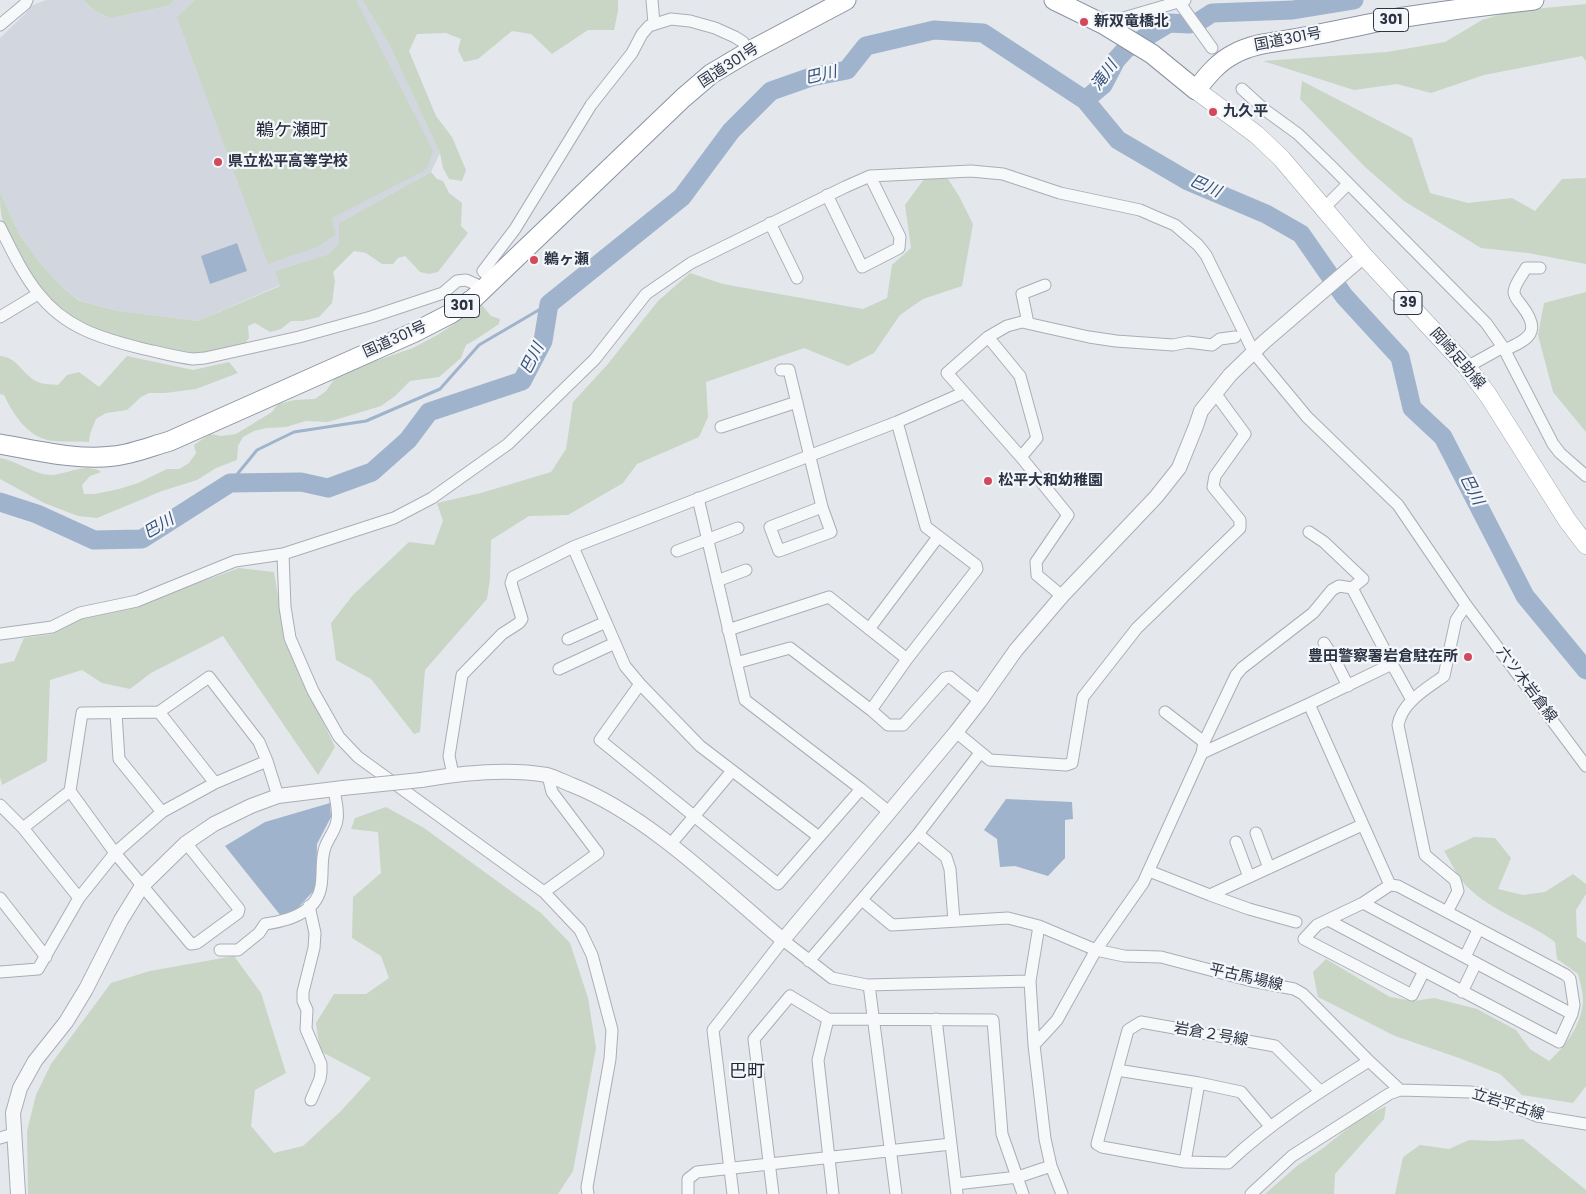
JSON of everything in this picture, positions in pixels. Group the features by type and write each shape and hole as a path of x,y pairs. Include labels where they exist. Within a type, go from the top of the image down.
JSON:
{"highway":[{"name":"国道301号","path":"0,444 77,455 114,456 137,451 170,441 415,332 450,314 488,285 683,98 711,74 748,52 846,0"},
{"path":"1054,0 1110,28 1152,54 1196,90"},
{"name":"国道301号","path":"1196,90 1223,60 1235,53 1271,42 1303,38 1448,5 1534,0"}],"main road":[{"name":"岡崎足助線","path":"1196,90 1257,135 1282,159 1324,208 1357,261 1467,367 1488,396 1567,520 1586,545"}],"street":[{"path":"0,25 25,4 27,0"},
{"path":"652,0 654,23"},
{"path":"1110,28 1183,4 1212,48"},
{"path":"0,227 23,272 38,294 65,319 83,330 102,338 193,359 299,337 371,317 442,293 457,281 466,280 488,285 484,271 515,229 591,105 632,53 642,34 649,26 671,19 690,21 715,28 743,42 748,52"},
{"path":"1242,89 1265,110 1298,134 1486,323 1504,349 1553,444 1560,453 1586,476"},
{"name":"六ツ木岩倉線","path":"870,176 971,171 1003,174 1060,194 1140,210 1175,225 1188,235 1206,255 1254,352 1307,417 1398,506 1466,605 1586,766"},
{"path":"0,634 52,627 80,613 137,601 236,562 283,554 394,518 432,498 508,444 595,359 646,294 691,262 827,195 870,176 900,237 899,248 862,267 827,195"},
{"path":"1324,208 1348,184"},
{"path":"770,223 797,278"},
{"path":"733,1194 712,1030 783,940 956,732 1016,650 1062,596 1156,497 1179,468 1201,411 1230,375 1264,342 1357,261"},
{"path":"1467,367 1504,349 1526,341 1532,328 1532,321 1515,296 1514,289 1526,268 1540,268"},
{"path":"1028,323 1022,294 1045,285"},
{"path":"0,317 38,294"},
{"path":"1062,596 1038,575 1036,562 1068,516 1021,457 947,373 988,337 1007,326 1022,322 1089,337 1142,343 1173,345 1188,342 1212,345 1220,339 1235,337"},
{"path":"988,337 1020,376 1036,438 1021,457"},
{"path":"780,370 789,370 822,508 831,532 779,551 770,527 822,508"},
{"path":"453,774 449,756 462,675 502,634 519,623 522,618 511,583 512,577 573,546 897,422 963,393"},
{"path":"956,732 990,760 1066,766 1072,763 1083,698 1138,628 1240,528 1240,520 1213,487 1214,476 1245,434 1215,393"},
{"path":"721,427 797,402"},
{"path":"870,709 977,570 976,565 926,527 897,422"},
{"path":"698,498 745,700 889,812"},
{"path":"677,551 738,528"},
{"path":"1034,1045 1057,1020 1096,950 1143,884 1236,675 1242,668 1313,613 1332,590 1339,586 1352,588 1363,579 1360,574 1324,542 1308,532"},
{"path":"869,629 938,537"},
{"path":"573,546 625,666 640,684 700,746 819,836"},
{"path":"283,554 285,608 290,638 313,691 339,737 358,757 544,892 580,930 592,955 612,1030 610,1059 588,1194"},
{"path":"717,581 746,570"},
{"path":"1352,588 1412,700"},
{"path":"728,630 829,597 907,659"},
{"path":"1447,912 1458,891 1456,880 1425,855 1398,725 1400,717 1412,700 1444,676 1456,620 1466,605"},
{"path":"568,639 606,622"},
{"path":"559,669 615,643"},
{"path":"1324,643 1348,686"},
{"path":"736,663 790,648 870,709 888,726 904,725 945,678 950,678 980,700"},
{"path":"1203,747 1309,704 1392,664"},
{"path":"23,828 70,791 82,714 159,712 209,678 259,742 278,796"},
{"path":"640,684 600,740 778,884 861,789"},
{"path":"1309,704 1390,885"},
{"path":"116,712 119,759 162,812"},
{"path":"159,712 215,782"},
{"path":"1165,712 1203,747"},
{"path":"809,961 918,834 980,753"},
{"path":"0,972 38,969 79,898 115,853 162,812 215,782 267,761"},
{"path":"670,845 732,771"},
{"path":"18,1194 7,1136 20,1088 35,1061 66,1022 86,990 120,920 142,886 186,843 214,824 251,806 278,796 422,780 453,774 507,772 548,776 587,791 614,806 670,845 783,940 832,978 869,985 1030,981"},
{"path":"544,892 598,853 552,792 548,776"},
{"path":"220,950 238,950 259,933 265,924 281,922 298,916 309,906 321,888 321,866 324,849 338,820 339,788"},
{"path":"70,791 115,853 191,944 197,943 238,913 239,909 186,843"},
{"path":"0,805 23,828 79,898"},
{"path":"1210,894 1362,825"},
{"path":"1256,833 1269,868"},
{"path":"918,834 946,857 950,869 954,921"},
{"path":"1236,842 1249,877"},
{"path":"1150,870 1249,908 1296,922"},
{"path":"1328,920 1559,1042 1572,1014 1574,1005 1570,979 1566,975 1398,886 1390,885 1362,903 1317,924 1304,939 1412,995 1424,972"},
{"path":"0,898 46,957"},
{"name":"平古馬場線","path":"862,900 892,925 1008,918 1039,926 1096,950 1124,956 1161,957 1252,981 1294,989 1303,994 1400,1090"},
{"path":"1362,903 1572,1014"},
{"path":"309,906 315,933 314,948 303,992 303,1001 307,1010 306,1029 321,1064 320,1079 311,1100"},
{"path":"1039,926 1030,981 1034,1045 1044,1139 1051,1166 1062,1194"},
{"path":"1465,957 1478,930"},
{"path":"1462,992 1476,963"},
{"path":"869,985 896,1194"},
{"path":"773,1194 754,1039 790,996 828,1020 993,1020 1002,1134 1023,1194"},
{"path":"828,1020 818,1060 833,1194"},
{"path":"936,1020 956,1189 1018,1177 1051,1166"},
{"name":"岩倉２号線","path":"1184,1162 1102,1147 1097,1144 1128,1030 1141,1022 1275,1046 1320,1091"},
{"path":"1199,1083 1184,1162 1228,1163 1270,1126 1320,1091 1369,1061"},
{"path":"1117,1070 1199,1083 1241,1092 1270,1126"},
{"path":"1251,1194 1292,1156 1389,1094 1400,1090"},
{"name":"立岩平古線","path":"1400,1090 1482,1094 1537,1116 1586,1124"},
{"path":"688,1194 688,1179 697,1172 770,1166 950,1144"}],"shaded area":[{"name":"県立松平高等学校","path":"46,0 83,0 103,16 111,18 168,6 175,0 362,0 388,42 440,153 431,172 339,223 339,243 329,254 275,271 280,285 198,321 118,311 81,301 64,289 40,263 19,234 0,192 0,38 31,6"}],"green space":[{"path":"83,0 175,0 168,6 111,18 96,11"},
{"path":"196,0 356,0 433,151 427,169 332,218 335,235 317,247 268,264 177,17"},
{"path":"362,0 618,0 618,11 614,30 588,30 552,54 531,34 512,31 478,59 464,62 458,50 461,39 446,33 417,34 409,51 436,116 452,137 466,170 462,181 449,179 443,168 440,153 388,42"},
{"path":"1586,4 1586,61 1582,56 1484,75 1431,93 1397,84 1354,90 1263,61 1387,52 1445,42 1482,20 1512,11"},
{"path":"1302,81 1412,138 1430,193 1468,203 1512,198 1535,211 1562,179 1585,178 1586,264 1528,253 1481,248 1404,201 1365,167 1300,99"},
{"path":"431,172 437,179 443,181 449,193 462,203 461,226 468,233 438,272 429,274 420,272 405,256 398,258 393,264 382,264 366,253 354,251 333,272 335,281 332,303 319,317 303,321 291,321 281,329 270,332 255,323 248,326 249,338 245,343 205,353 169,350 119,337 90,328 72,318 52,301 35,280 5,228 0,207 0,192 19,234 40,263 64,289 80,301 118,311 198,321 280,286 275,271 329,254 339,243 339,223"},
{"path":"924,179 948,179 973,224 962,286 923,299 900,315 874,353 848,366 804,348 706,382 708,417 699,437 637,464 623,483 568,515 529,516 491,540 490,579 487,599 425,670 420,732 414,734 371,679 336,660 331,623 353,595 409,542 434,545 443,521 437,503 481,493 551,472 566,449 573,402 607,365 658,301 690,273 723,284 863,309 887,298 892,265 911,248 905,205"},
{"path":"1586,292 1586,432 1553,392 1538,335 1544,303"},
{"path":"482,305 491,316 500,319 499,324 466,345 461,358 439,377 410,381 395,396 381,406 328,422 306,421 286,427 254,431 243,437 238,446 237,460 216,468 197,480 162,491 97,518 78,516 44,503 0,479 0,458 52,475 84,468 96,469 101,472 90,476 82,485 84,494 95,494 119,489 138,483 167,469 179,469 189,463 196,453 194,445 210,434 221,436 236,434 272,412 278,404 295,400 315,399 326,391 338,374 413,348 439,334"},
{"path":"0,356 16,363 28,376 38,382 58,385 67,375 79,372 99,387 127,356 193,370 229,362 238,373 196,389 149,393 141,397 127,410 106,413 96,419 89,442 54,441 37,436 23,425 4,395 0,394"},
{"path":"239,568 274,572 286,644 335,747 318,775 223,636 151,673 130,689 102,683 82,670 50,680 47,761 2,785 0,777 0,664 14,661 24,638 53,634 79,618 140,604"},
{"path":"386,807 424,828 541,913 570,943 588,998 596,1048 573,1171 558,1194 28,1194 27,1131 36,1095 51,1064 111,983 150,971 234,956 261,993 286,1073 255,1090 251,1126 274,1153 303,1146 341,1111 371,1078 320,1051 316,1023 334,994 366,994 389,978 381,956 352,938 353,897 381,873 378,832 351,829 355,818"},
{"path":"1474,837 1495,838 1511,858 1498,889 1523,895 1545,892 1573,874 1586,884 1586,894 1576,910 1577,937 1586,943 1586,1086 1573,1103 1522,1095 1500,1074 1395,1036 1318,997 1313,972 1326,959 1390,997 1414,1001 1434,998 1477,1009 1516,1030 1530,1049 1549,1061 1555,1055 1567,1042 1580,1018 1583,1001 1578,974 1557,959 1555,942 1483,900 1462,881 1444,851"},
{"path":"1386,1106 1384,1119 1335,1174 1334,1194 1265,1194 1298,1165 1322,1149 1357,1121"},
{"path":"1523,1139 1586,1190 1586,1194 1395,1194 1403,1157 1420,1145 1449,1149 1469,1140"}],"water":[{"path":"237,243 247,271 210,284 201,256"},
{"path":"1006,799 1072,802 1073,819 1065,820 1065,858 1048,876 1015,866 1000,867 997,839 984,830"},
{"path":"330,803 331,817 317,844 316,888 298,908 281,916 225,846 265,822"}],"waterway":[{"name":"滝川","path":"1085,100 1103,85 1116,60 1126,49 1169,23 1189,24 1198,22 1212,13 1293,10 1354,0"},
{"name":"巴川","path":"0,502 37,514 94,540 142,539 230,483 301,482 328,488 372,472 408,440 429,412 522,381 543,341 549,304 682,197 731,131 771,91 811,77 847,70 866,46 934,30 983,33 1085,100 1118,140 1188,181 1266,214 1301,234 1344,296 1400,357 1412,408 1443,437 1525,596 1586,670"},
{"path":"230,483 257,450 294,432 366,421 440,389 479,345 549,304"}],"place":[{"name":"新双竜橋北","path":"1084,22"},
{"name":"九久平","path":"1213,112"},
{"name":"県立松平高等学校","path":"218,162"},
{"name":"鵜ヶ瀬","path":"534,260"},
{"name":"松平大和幼稚園","path":"988,481"},
{"name":"豊田警察署岩倉駐在所","path":"1468,657"}],"district":[{"name":"鵜ケ瀬町","path":"292,131"},
{"name":"巴町","path":"747,1072"}]}
